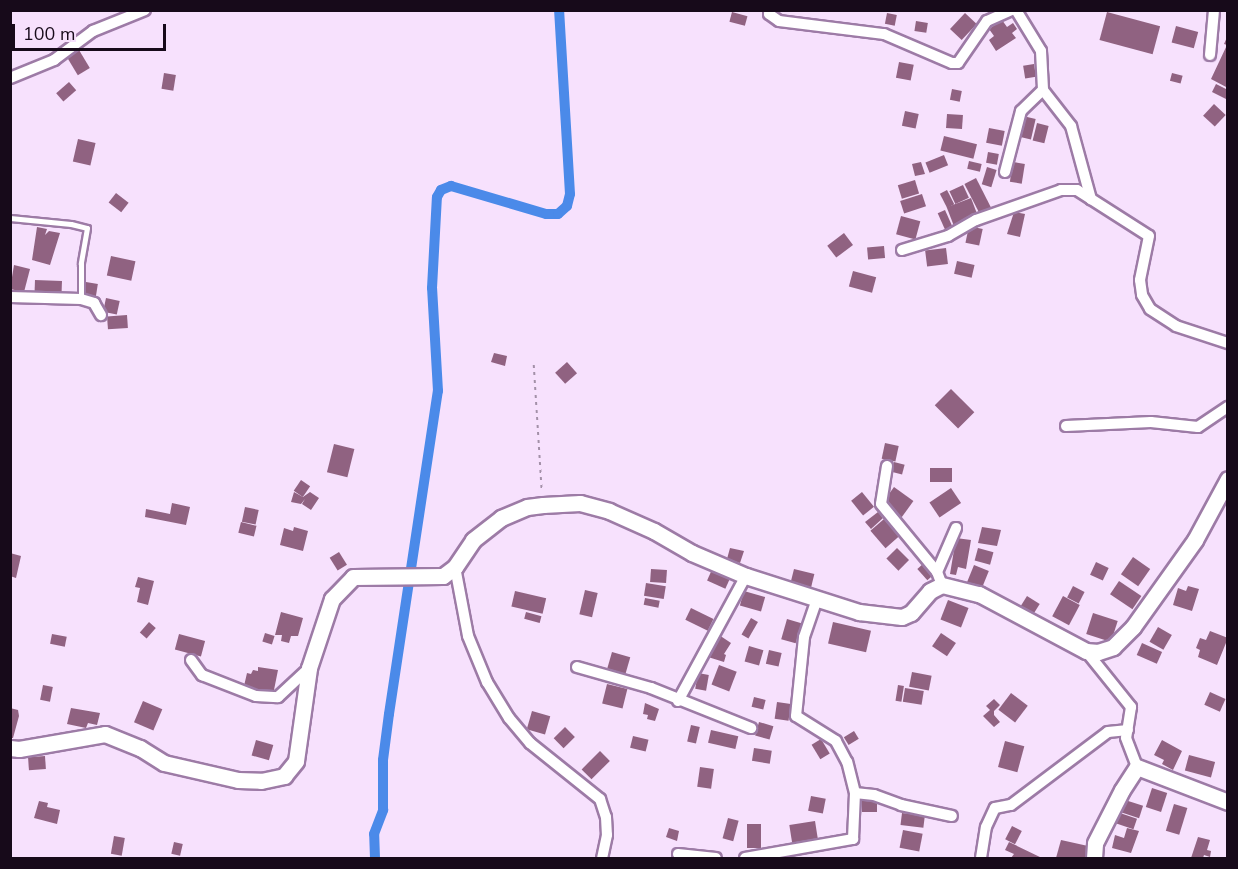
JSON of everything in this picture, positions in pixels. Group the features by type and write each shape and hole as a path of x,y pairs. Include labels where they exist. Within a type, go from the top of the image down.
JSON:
{"street":[{"path":"10,78 54,60 93,31 145,10"},
{"path":"770,10 769,14 779,21 884,34 952,63 958,63 987,21 1014,10 1041,51 1043,90 1071,126 1091,199"},
{"path":"1210,56 1214,10"},
{"path":"1005,172 1021,111 1043,90"},
{"path":"902,250 948,236 976,220 1061,190 1077,190 1149,236 1140,280 1142,295 1150,309 1176,326 1227,342"},
{"path":"10,297 81,299 94,303 101,315"},
{"path":"1066,426 1151,422 1198,427 1227,407"},
{"path":"887,466 881,504 939,578 979,594 1086,651 1131,707 1126,738 1137,768 1227,802"},
{"path":"1086,651 1098,652 1113,647 1133,627 1195,540 1227,479"},
{"path":"10,748 19,749 105,734 140,748 164,763 238,780 261,781 284,776 296,761 309,668 332,599 353,577 443,576 456,567 473,540 501,518 527,507 580,502 609,511 654,531 692,553 746,576 859,612 902,617 911,613 939,578 956,528"},
{"path":"456,567 468,636 488,682 509,718 530,742 600,800 606,817 607,835 602,858"},
{"path":"678,701 746,576"},
{"path":"745,858 853,839 855,793 847,762 836,741 796,716 804,637 817,599"},
{"path":"191,660 202,675 256,696 278,697 309,668"},
{"path":"578,667 651,688 678,701 751,728"},
{"path":"981,858 986,826 995,808 1011,805 1108,732 1128,730"},
{"path":"1094,858 1095,843 1137,768"},
{"path":"855,793 874,795 901,805 952,816"},
{"path":"678,854 716,858"}],"lane":[{"path":"10,218 71,224 87,228 81,263 81,299"}],"path":[{"path":"534,365 543,505"}],"building":[{"path":"732,12 747,16 745,26 729,22"},
{"path":"1107,12 1160,26 1153,54 1099,40"},
{"path":"887,13 897,15 895,26 885,24"},
{"path":"965,13 977,24 962,40 950,29"},
{"path":"1002,20 1007,27 1013,23 1017,29 1012,33 1016,38 996,51 989,40 994,36 989,29"},
{"path":"916,21 928,23 926,33 914,31"},
{"path":"1176,26 1198,32 1194,48 1172,42"},
{"path":"1228,35 1228,88 1211,79 1227,45 1224,44"},
{"path":"79,50 90,68 78,75 67,57"},
{"path":"899,62 914,65 911,81 896,78"},
{"path":"1034,64 1036,77 1025,79 1023,66"},
{"path":"164,73 176,75 173,91 161,89"},
{"path":"1172,73 1183,76 1181,84 1170,81"},
{"path":"69,82 76,90 63,101 56,93"},
{"path":"1216,84 1228,90 1228,100 1212,92"},
{"path":"952,89 962,91 960,102 950,100"},
{"path":"1214,104 1226,115 1215,127 1203,116"},
{"path":"905,111 919,114 916,129 902,126"},
{"path":"947,114 963,115 962,129 946,128"},
{"path":"1023,116 1036,119 1031,139 1018,136"},
{"path":"1037,123 1049,126 1044,143 1033,140"},
{"path":"989,128 1005,131 1002,146 986,143"},
{"path":"944,136 977,144 973,159 940,151"},
{"path":"78,139 96,143 90,165 73,161"},
{"path":"988,152 999,154 997,165 986,163"},
{"path":"944,155 948,165 930,173 925,162"},
{"path":"969,161 982,164 980,172 967,169"},
{"path":"921,162 925,174 915,176 912,164"},
{"path":"1013,162 1025,164 1022,184 1010,182"},
{"path":"987,167 997,170 991,187 982,184"},
{"path":"976,178 991,207 979,213 964,184"},
{"path":"915,180 919,193 902,199 898,185"},
{"path":"963,185 969,198 955,204 949,191"},
{"path":"947,190 954,204 947,208 940,194"},
{"path":"116,193 129,203 121,212 109,202"},
{"path":"922,194 926,206 904,213 900,201"},
{"path":"971,198 978,216 954,225 947,207"},
{"path":"945,210 954,230 947,233 938,213"},
{"path":"1014,212 1025,214 1020,237 1007,234"},
{"path":"901,216 920,221 915,240 896,234"},
{"path":"969,226 983,229 979,246 965,243"},
{"path":"37,227 47,229 45,235 49,231 60,233 50,265 32,260"},
{"path":"844,233 853,245 836,258 827,246"},
{"path":"884,246 885,258 868,259 867,247"},
{"path":"946,248 948,264 927,266 925,251"},
{"path":"111,256 135,261 131,281 107,276"},
{"path":"957,261 975,265 972,278 954,274"},
{"path":"14,265 30,269 24,292 10,289"},
{"path":"853,271 876,277 872,293 849,286"},
{"path":"35,280 62,281 62,292 35,291"},
{"path":"86,282 98,284 96,298 84,296"},
{"path":"106,298 120,301 117,315 103,312"},
{"path":"127,315 128,328 108,329 107,316"},
{"path":"494,353 507,356 505,366 491,362"},
{"path":"567,362 577,373 565,384 555,373"},
{"path":"951,389 974,412 958,429 935,405"},
{"path":"885,443 899,446 895,462 882,459"},
{"path":"334,444 354,449 347,477 327,472"},
{"path":"894,462 905,465 902,475 891,472"},
{"path":"930,468 952,468 952,482 930,482"},
{"path":"301,480 310,486 303,497 294,491"},
{"path":"894,487 913,501 902,517 882,503"},
{"path":"951,488 961,503 940,517 929,503"},
{"path":"294,492 303,497 310,492 319,498 311,510 302,504 305,499 301,504 291,502"},
{"path":"862,492 874,507 863,516 851,501"},
{"path":"172,503 190,507 186,525 145,517 146,509 170,514"},
{"path":"245,507 259,510 256,525 242,522"},
{"path":"878,512 883,518 871,529 865,522"},
{"path":"884,519 899,536 886,548 870,531"},
{"path":"241,522 257,526 254,537 238,533"},
{"path":"294,527 308,531 303,551 280,545 284,528 293,531"},
{"path":"982,527 1001,530 997,546 978,543"},
{"path":"956,538 971,540 966,569 958,567 956,575 950,574"},
{"path":"730,548 744,551 740,563 727,559"},
{"path":"897,548 909,560 898,571 886,559"},
{"path":"978,548 993,552 990,565 975,561"},
{"path":"339,552 347,565 338,571 330,558"},
{"path":"10,553 21,556 16,578 10,576"},
{"path":"1133,557 1150,569 1138,586 1121,574"},
{"path":"1096,562 1109,568 1103,581 1090,575"},
{"path":"924,563 934,574 927,580 917,569"},
{"path":"714,565 732,573 725,589 707,581"},
{"path":"974,565 989,571 981,590 967,584"},
{"path":"651,569 667,570 666,583 650,582"},
{"path":"794,569 814,574 811,589 790,584"},
{"path":"138,577 154,581 148,605 137,602 140,588 135,587"},
{"path":"1119,581 1141,596 1132,609 1110,594"},
{"path":"646,583 666,586 664,599 644,596"},
{"path":"1073,586 1085,592 1079,603 1067,598"},
{"path":"1188,586 1199,589 1192,611 1173,605 1178,588 1186,591"},
{"path":"585,590 598,593 592,617 579,614"},
{"path":"515,591 546,598 543,614 511,607"},
{"path":"744,591 765,597 761,611 740,605"},
{"path":"1027,596 1040,604 1033,615 1020,607"},
{"path":"1063,596 1080,605 1069,625 1052,616"},
{"path":"645,598 660,601 658,608 644,605"},
{"path":"948,600 969,608 961,627 940,620"},
{"path":"691,608 713,619 708,631 685,620"},
{"path":"281,612 303,618 298,636 291,636 289,643 281,641 282,635 275,635"},
{"path":"526,612 541,616 540,623 524,619"},
{"path":"1093,613 1118,621 1111,642 1086,634"},
{"path":"751,618 758,622 748,638 742,634"},
{"path":"787,619 801,623 796,643 781,639"},
{"path":"149,622 156,628 147,638 140,633"},
{"path":"833,622 871,631 866,652 828,643"},
{"path":"1158,627 1172,635 1163,650 1150,642"},
{"path":"1210,631 1228,638 1217,665 1198,657 1200,650 1196,648 1200,638 1206,640"},
{"path":"265,633 275,636 272,645 262,642"},
{"path":"941,633 956,643 947,656 932,646"},
{"path":"52,634 67,637 65,647 50,644"},
{"path":"179,634 205,641 201,656 175,649"},
{"path":"719,635 731,643 724,654 726,655 724,662 708,657"},
{"path":"1142,643 1162,652 1157,664 1137,655"},
{"path":"749,646 763,650 759,666 745,661"},
{"path":"769,650 782,653 779,667 766,664"},
{"path":"612,652 630,657 625,675 607,669"},
{"path":"719,665 737,672 729,691 711,685"},
{"path":"258,667 278,670 273,695 244,686 247,673 251,674 253,670 258,671"},
{"path":"912,672 932,676 929,691 909,687"},
{"path":"698,673 709,675 706,691 695,689"},
{"path":"607,684 627,689 623,708 602,703"},
{"path":"43,685 53,687 50,702 40,700"},
{"path":"898,685 904,686 901,702 895,701"},
{"path":"905,688 924,691 922,705 903,702"},
{"path":"1210,692 1226,699 1220,712 1204,705"},
{"path":"1011,693 1028,706 1015,722 998,710"},
{"path":"754,697 766,700 763,710 752,707"},
{"path":"994,699 1000,705 994,711 994,715 1000,722 994,727 983,716 990,710 986,706"},
{"path":"143,701 162,709 153,730 134,722"},
{"path":"777,702 791,704 788,721 775,719"},
{"path":"645,703 659,709 655,721 647,719 648,715 643,714"},
{"path":"10,708 18,710 19,716 13,738 10,738"},
{"path":"71,708 100,713 97,725 88,723 86,728 67,724"},
{"path":"532,711 550,716 545,735 527,729"},
{"path":"759,722 773,726 770,740 755,735"},
{"path":"691,725 700,727 696,744 687,742"},
{"path":"565,727 575,737 564,748 554,738"},
{"path":"711,730 738,736 735,749 708,743"},
{"path":"854,731 859,739 849,745 844,737"},
{"path":"633,736 649,740 646,752 630,748"},
{"path":"821,739 830,754 820,759 812,745"},
{"path":"256,740 273,745 269,760 252,755"},
{"path":"1162,740 1182,751 1173,770 1162,764 1164,760 1154,755"},
{"path":"1005,741 1024,746 1017,772 998,767"},
{"path":"754,748 772,751 770,764 752,761"},
{"path":"600,751 610,761 592,779 582,769"},
{"path":"1189,755 1215,762 1211,777 1185,770"},
{"path":"45,756 46,769 29,770 28,757"},
{"path":"700,767 714,769 711,789 697,787"},
{"path":"1152,788 1167,793 1161,812 1146,807"},
{"path":"811,796 826,799 823,814 808,811"},
{"path":"862,799 877,799 877,812 862,812"},
{"path":"1125,800 1143,806 1139,818 1121,812"},
{"path":"39,801 48,803 47,807 60,810 57,824 34,818"},
{"path":"1174,804 1187,808 1179,835 1166,831"},
{"path":"902,813 925,816 923,828 901,825"},
{"path":"1120,813 1137,819 1133,829 1116,823"},
{"path":"728,818 739,821 733,841 723,838"},
{"path":"815,821 818,839 792,843 789,825"},
{"path":"747,824 761,824 761,848 747,848"},
{"path":"1012,826 1022,831 1015,844 1005,839"},
{"path":"669,828 679,831 677,841 666,837"},
{"path":"1127,828 1139,831 1131,853 1112,848 1115,835 1124,838"},
{"path":"903,830 923,834 919,851 900,848"},
{"path":"114,836 125,838 122,856 111,854"},
{"path":"1198,837 1210,840 1207,850 1211,851 1210,857 1204,855 1203,858 1191,858"},
{"path":"1061,840 1088,846 1085,858 1056,858"},
{"path":"174,842 183,844 180,856 171,854"},
{"path":"1009,842 1042,858 1011,858 1014,854 1005,850"}],"waterway":[{"path":"375,858 374,834 383,810 383,760 389,714 438,391 432,288 437,197 441,190 451,186 546,214 558,214 567,206 570,194 559,10"}]}
